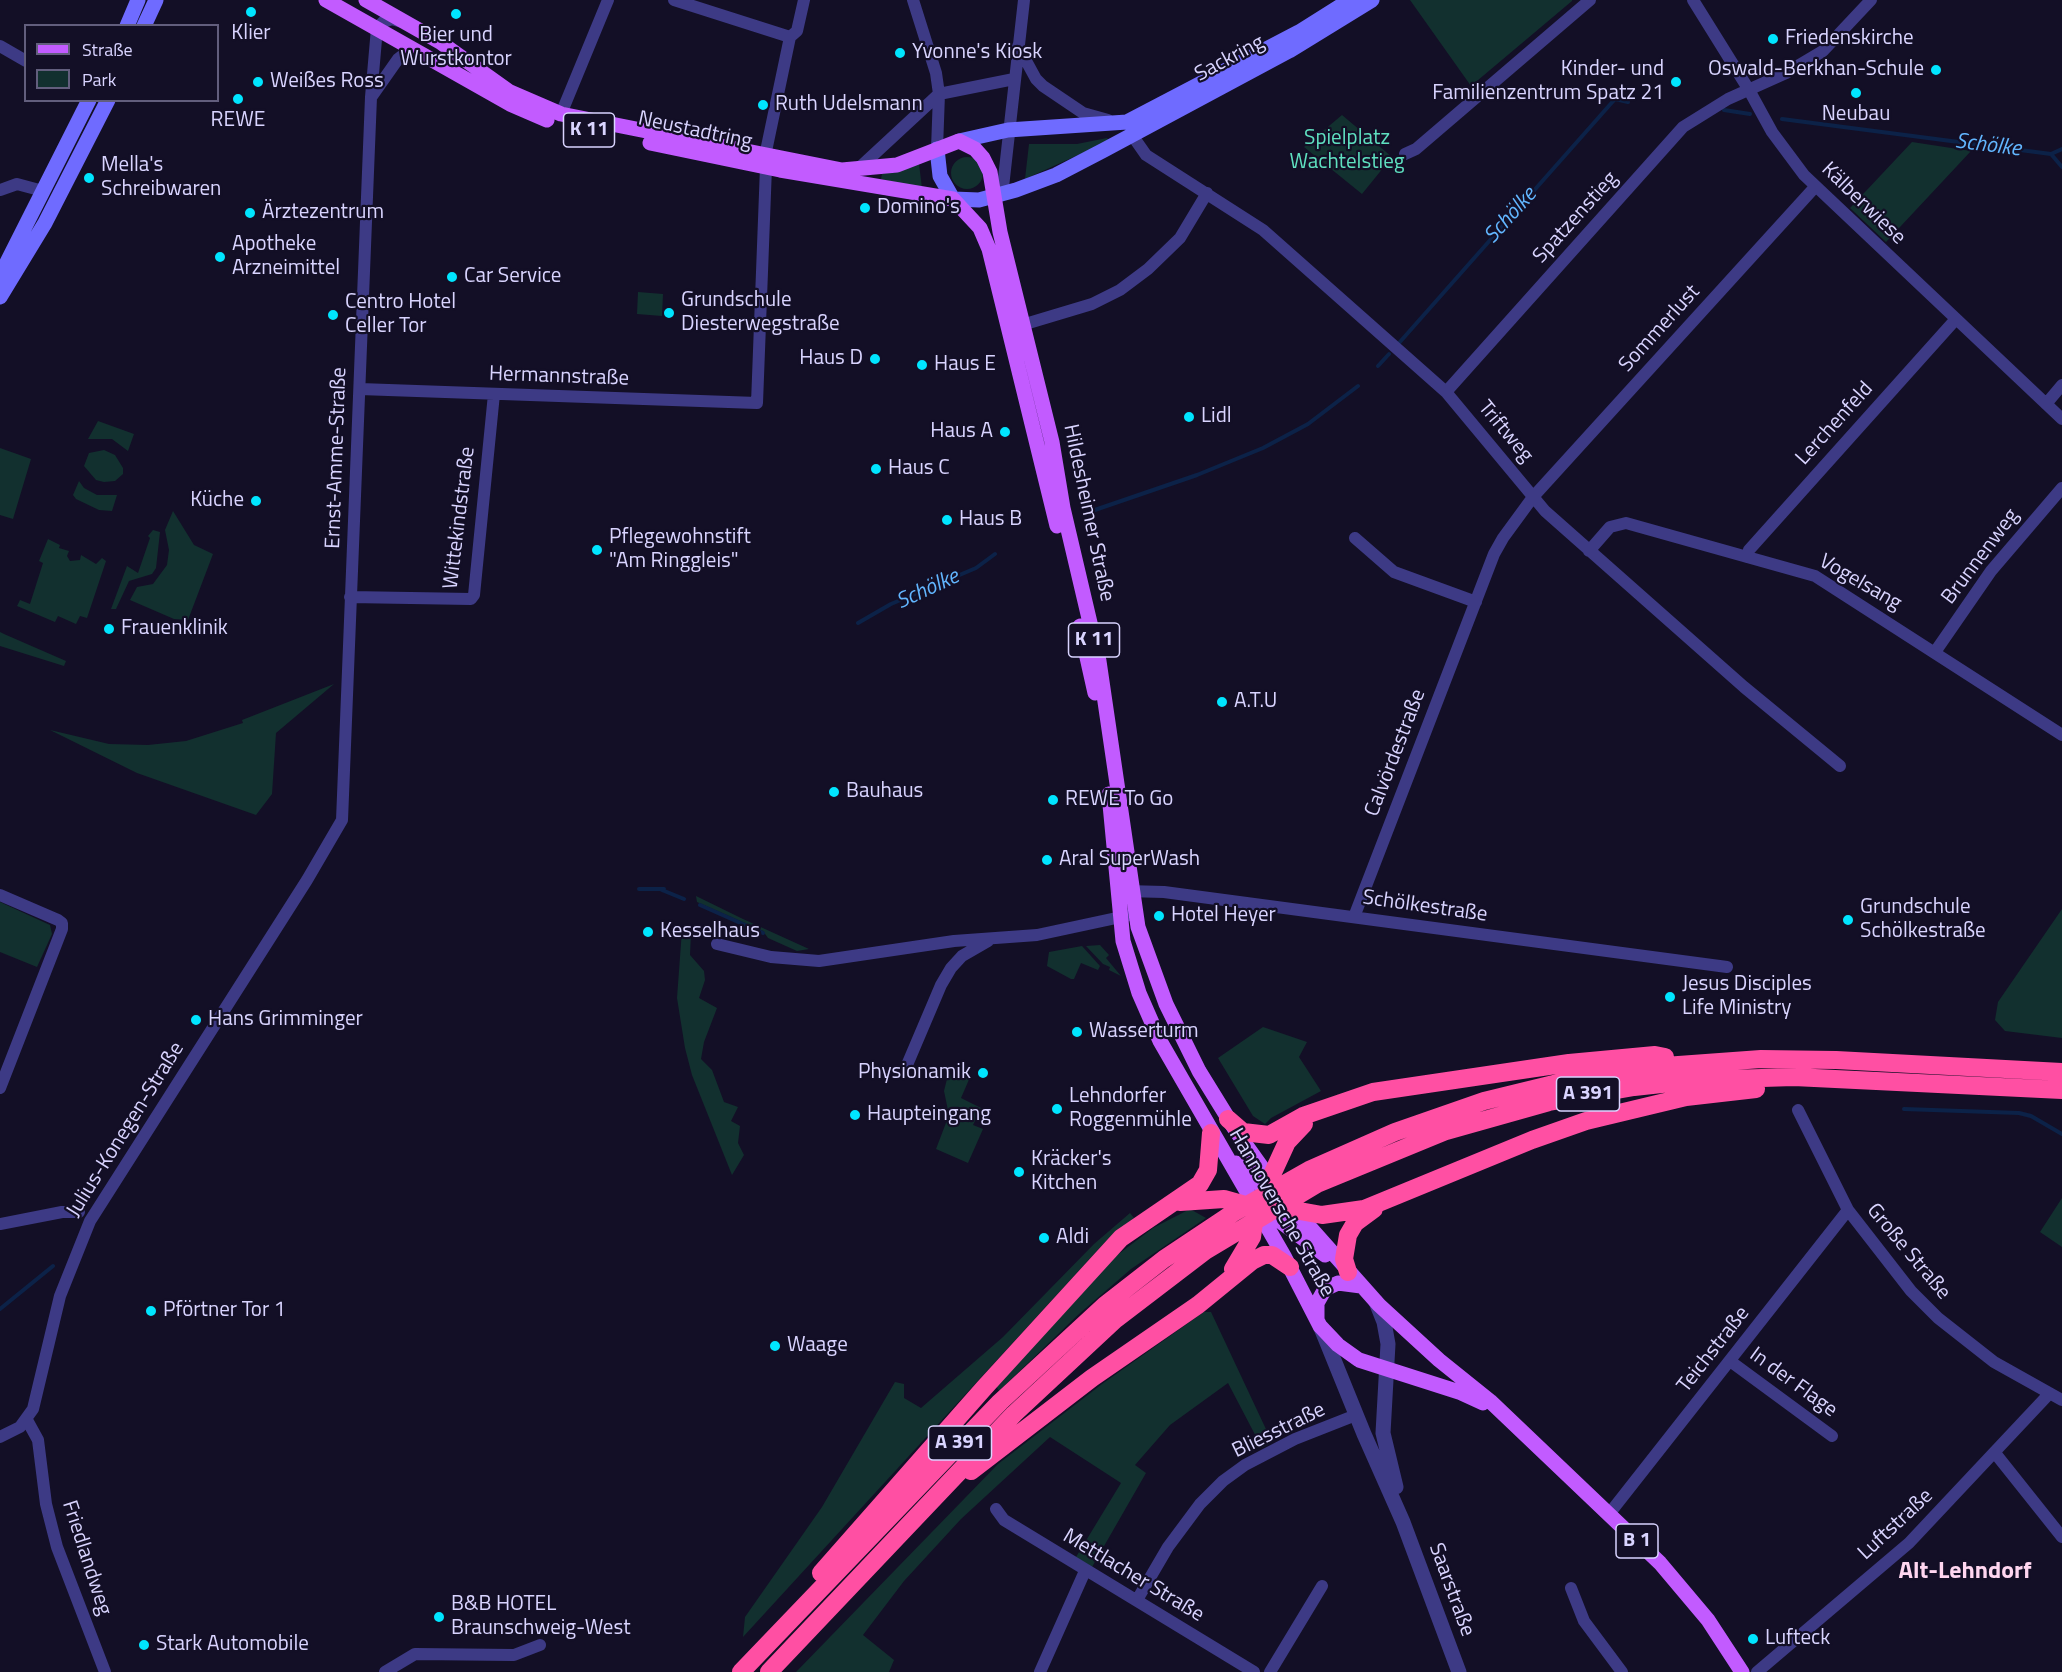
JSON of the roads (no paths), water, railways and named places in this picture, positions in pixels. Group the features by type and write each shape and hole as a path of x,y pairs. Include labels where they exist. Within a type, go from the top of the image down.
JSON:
{"highway":[{"path":"1232,1125 1243,1132 1264,1136 1276,1132 1303,1116 1384,1090 1569,1063 1655,1054 1687,1063"},
{"name":"A 391","path":"1332,1169 1395,1132 1484,1101 1566,1081 1687,1063 1836,1059 2062,1072"},
{"path":"1346,1269 1344,1259 1348,1235 1360,1218 1384,1203 1532,1140 1614,1113 1686,1097 1741,1090 1834,1086 1852,1078"},
{"name":"A 391","path":"769,1672 931,1500 1071,1359 1201,1244 1263,1195 1446,1131 1593,1093 1698,1080 1852,1078 2062,1090"},
{"path":"1265,1186 1287,1142 1311,1118 1330,1106"},
{"path":"742,1671 776,1624 1018,1350 1121,1239 1193,1191 1206,1176 1210,1159 1211,1133"},
{"path":"1170,1205 1210,1198 1235,1201 1256,1208 1249,1243 1220,1286"},
{"path":"1294,1210 1315,1214 1340,1214 1384,1203"},
{"name":"A 391","path":"742,1671 1000,1402 1050,1354 1137,1279 1201,1244"},
{"path":"931,1500 1092,1378 1198,1305 1252,1261 1264,1255 1277,1257 1287,1262"}],"main road":[{"path":"127,24 138,0"},
{"path":"145,24 156,0"},
{"name":"Neustadtring","path":"326,0 525,112 548,120 953,199"},
{"name":"Neustadtring","path":"366,0 454,52 510,92 561,114 765,162 857,170"},
{"name":"Sackring","path":"994,197 1056,175 1104,150 1129,128 1299,32 1350,0"},
{"name":"Sackring","path":"1129,128 1310,39 1372,0"},
{"path":"0,276 88,102"},
{"path":"0,297 26,257 107,102"},
{"path":"80,118 95,125"},
{"path":"959,141 1008,130 1129,128"},
{"path":"70,138 84,145"},
{"name":"K 11","path":"857,170 897,165 959,141 975,149 983,158 990,172 994,197"},
{"name":"K 11","path":"937,149 940,176 953,199"},
{"path":"43,192 57,199"},
{"path":"953,199 994,197"},
{"name":"Hildesheimer Straße","path":"994,197 1022,326 1052,442 1063,508 1099,661 1114,745 1125,891"},
{"name":"Hildesheimer Straße","path":"953,199 980,228 989,249 1093,684 1128,916"},
{"name":"Hannoversche Straße","path":"1128,916 1172,1018 1202,1077 1232,1125 1265,1186 1294,1210 1375,1300 1439,1360 1490,1401 1660,1563 1708,1620 1742,1672"},
{"name":"Hannoversche Straße","path":"1128,916 1127,959 1152,1025 1211,1133 1287,1262 1319,1323 1348,1354 1387,1371 1472,1397 1514,1425"},
{"path":"1211,1133 1265,1186 1287,1262"},
{"path":"1265,1186 1258,1197 1256,1208 1274,1217 1346,1269"},
{"path":"1319,1323 1317,1303 1325,1289 1338,1283 1361,1286"}],"street":[{"path":"561,114 608,0"},
{"path":"674,0 790,37"},
{"path":"765,162 790,37 797,31 804,0"},
{"path":"912,0 934,65 939,94 937,149"},
{"path":"994,197 1003,187 1024,0"},
{"path":"1405,154 1416,149 1590,0"},
{"name":"Kälberwiese","path":"1693,0 1749,90 1772,132 1815,187 2062,419"},
{"name":"Spatzenstieg","path":"1446,392 1683,127 1728,99 1786,73 1823,51 1871,0"},
{"path":"377,28 383,21 392,19 407,23"},
{"name":"Ernst-Amme-Straße","path":"342,820 371,97 377,28"},
{"path":"0,46 24,60"},
{"path":"1018,46 1036,79 1043,86 1083,112 1129,128"},
{"path":"371,97 398,59 412,48"},
{"path":"857,170 939,94 1014,80"},
{"name":"Triftweg","path":"1129,128 1146,155 1263,230 1446,392 1533,497 1588,551 1744,687 1840,766"},
{"name":"Hermannstraße","path":"360,389 757,403 765,162"},
{"path":"0,190 17,184 43,192"},
{"name":"Sommerlust","path":"1533,497 1815,187"},
{"path":"1022,326 1092,304 1120,290 1148,269 1180,238 1207,193"},
{"name":"Lerchenfeld","path":"1747,557 1749,550 1956,319"},
{"path":"2046,404 2062,385"},
{"name":"Wittekindstraße","path":"350,597 471,599 474,595 494,394"},
{"name":"Brunnenweg","path":"1935,652 1991,571 2062,488"},
{"name":"Calvördestraße","path":"1354,917 1503,538 1533,497"},
{"name":"Vogelsang","path":"1588,551 1610,527 1626,523 1815,576 2062,735"},
{"path":"1355,538 1394,572 1476,602"},
{"name":"Julius-Konegen-Straße","path":"27,1420 37,1398 60,1296 90,1221 307,880 342,820"},
{"name":"Schölkestraße","path":"1125,891 1157,891 1727,967"},
{"path":"0,894 62,923 62,929 0,1088"},
{"path":"717,944 804,962 954,940 1037,935 1128,916"},
{"path":"907,1065 941,985 951,968 962,956 992,939"},
{"name":"Große Straße","path":"1798,1110 1848,1210 1911,1291 1938,1318 1994,1362 2062,1400"},
{"name":"Teichstraße","path":"1609,1514 1848,1210"},
{"path":"0,1224 62,1212 78,1212"},
{"name":"K 11","path":"1375,1300 1384,1322 1387,1371"},
{"name":"Saarstraße","path":"1319,1323 1403,1522 1459,1672"},
{"name":"In der Flage","path":"1730,1361 1832,1436"},
{"name":"Saarstraße","path":"1387,1371 1383,1418 1389,1464 1401,1502 1403,1522"},
{"name":"Luftstraße","path":"1757,1672 1909,1543 2049,1394"},
{"name":"Bliesstraße","path":"1137,1600 1168,1547 1200,1504 1223,1481 1245,1465 1295,1439 1356,1415"},
{"path":"0,1437 13,1433 27,1420"},
{"name":"Friedlandweg","path":"27,1420 38,1440 46,1504 57,1547 105,1672"},
{"name":"Saarstraße","path":"1370,1448 1381,1461 1389,1464"},
{"path":"1995,1453 2062,1537"},
{"name":"Mettlacher Straße","path":"996,1509 1004,1520 1254,1672"},
{"path":"1040,1672 1085,1571"},
{"path":"1270,1672 1322,1586"},
{"path":"1571,1588 1584,1621 1622,1672"},
{"path":"385,1672 415,1654 514,1655 540,1645"}],"waterway":[{"name":"Schölke","path":"1399,343 1615,99 1628,102"},
{"name":"Schölke","path":"1724,110 1750,114"},
{"name":"Schölke","path":"1782,119 2051,154 2062,149"},
{"path":"2051,154 2062,167"},
{"name":"Schölke","path":"1378,366 1389,354"},
{"name":"Schölke","path":"1086,513 1197,475 1263,448 1308,424 1358,386"},
{"name":"Schölke","path":"858,623 891,604 976,568 995,554"},
{"name":"Schölke","path":"639,889 664,889"},
{"path":"662,890 684,899"},
{"path":"700,905 763,933"},
{"path":"1904,1109 2019,1113 2031,1116 2062,1134"},
{"name":"Schölke","path":"0,1309 53,1266"}],"place":[{"name":"Klier","path":"251,12"},
{"name":"Bier und Wurstkontor","path":"456,14"},
{"name":"Friedenskirche","path":"1773,39"},
{"name":"Yvonne's Kiosk","path":"900,53"},
{"name":"Oswald-Berkhan-Schule","path":"1936,70"},
{"name":"Weißes Ross","path":"258,82"},
{"name":"Kinder- und Familienzentrum Spatz 21","path":"1676,82"},
{"name":"Neubau","path":"1856,93"},
{"name":"REWE","path":"238,99"},
{"name":"Ruth Udelsmann","path":"763,105"},
{"name":"Mella's Schreibwaren","path":"89,178"},
{"name":"Domino's","path":"865,208"},
{"name":"Ärztezentrum","path":"250,213"},
{"name":"Apotheke Arzneimittel","path":"220,257"},
{"name":"Car Service","path":"452,277"},
{"name":"Grundschule Diesterwegstraße","path":"669,313"},
{"name":"Centro Hotel Celler Tor","path":"333,315"},
{"name":"Haus D","path":"875,359"},
{"name":"Haus E","path":"922,365"},
{"name":"Lidl","path":"1189,417"},
{"name":"Haus A","path":"1005,432"},
{"name":"Haus C","path":"876,469"},
{"name":"Küche","path":"256,501"},
{"name":"Haus B","path":"947,520"},
{"name":"Pflegewohnstift \"Am Ringgleis\"","path":"597,550"},
{"name":"Frauenklinik","path":"109,629"},
{"name":"A.T.U","path":"1222,702"},
{"name":"Bauhaus","path":"834,792"},
{"name":"REWE To Go","path":"1053,800"},
{"name":"Aral SuperWash","path":"1047,860"},
{"name":"Hotel Heyer","path":"1159,916"},
{"name":"Grundschule Schölkestraße","path":"1848,920"},
{"name":"Kesselhaus","path":"648,932"},
{"name":"Jesus Disciples Life Ministry","path":"1670,997"},
{"name":"Hans Grimminger","path":"196,1020"},
{"name":"Wasserturm","path":"1077,1032"},
{"name":"Physionamik","path":"983,1073"},
{"name":"Lehndorfer Roggenmühle","path":"1057,1109"},
{"name":"Haupteingang","path":"855,1115"},
{"name":"Kräcker's Kitchen","path":"1019,1172"},
{"name":"Aldi","path":"1044,1238"},
{"name":"Pförtner Tor 1","path":"151,1311"},
{"name":"Waage","path":"775,1346"},
{"name":"B&B HOTEL Braunschweig-West","path":"439,1617"},
{"name":"Lufteck","path":"1753,1639"},
{"name":"Stark Automobile","path":"144,1645"}],"district":[{"name":"Alt-Lehndorf","path":"1965,1572"}],"park label":[{"name":"Spielplatz Wachtelstieg","path":"1347,151"}]}
